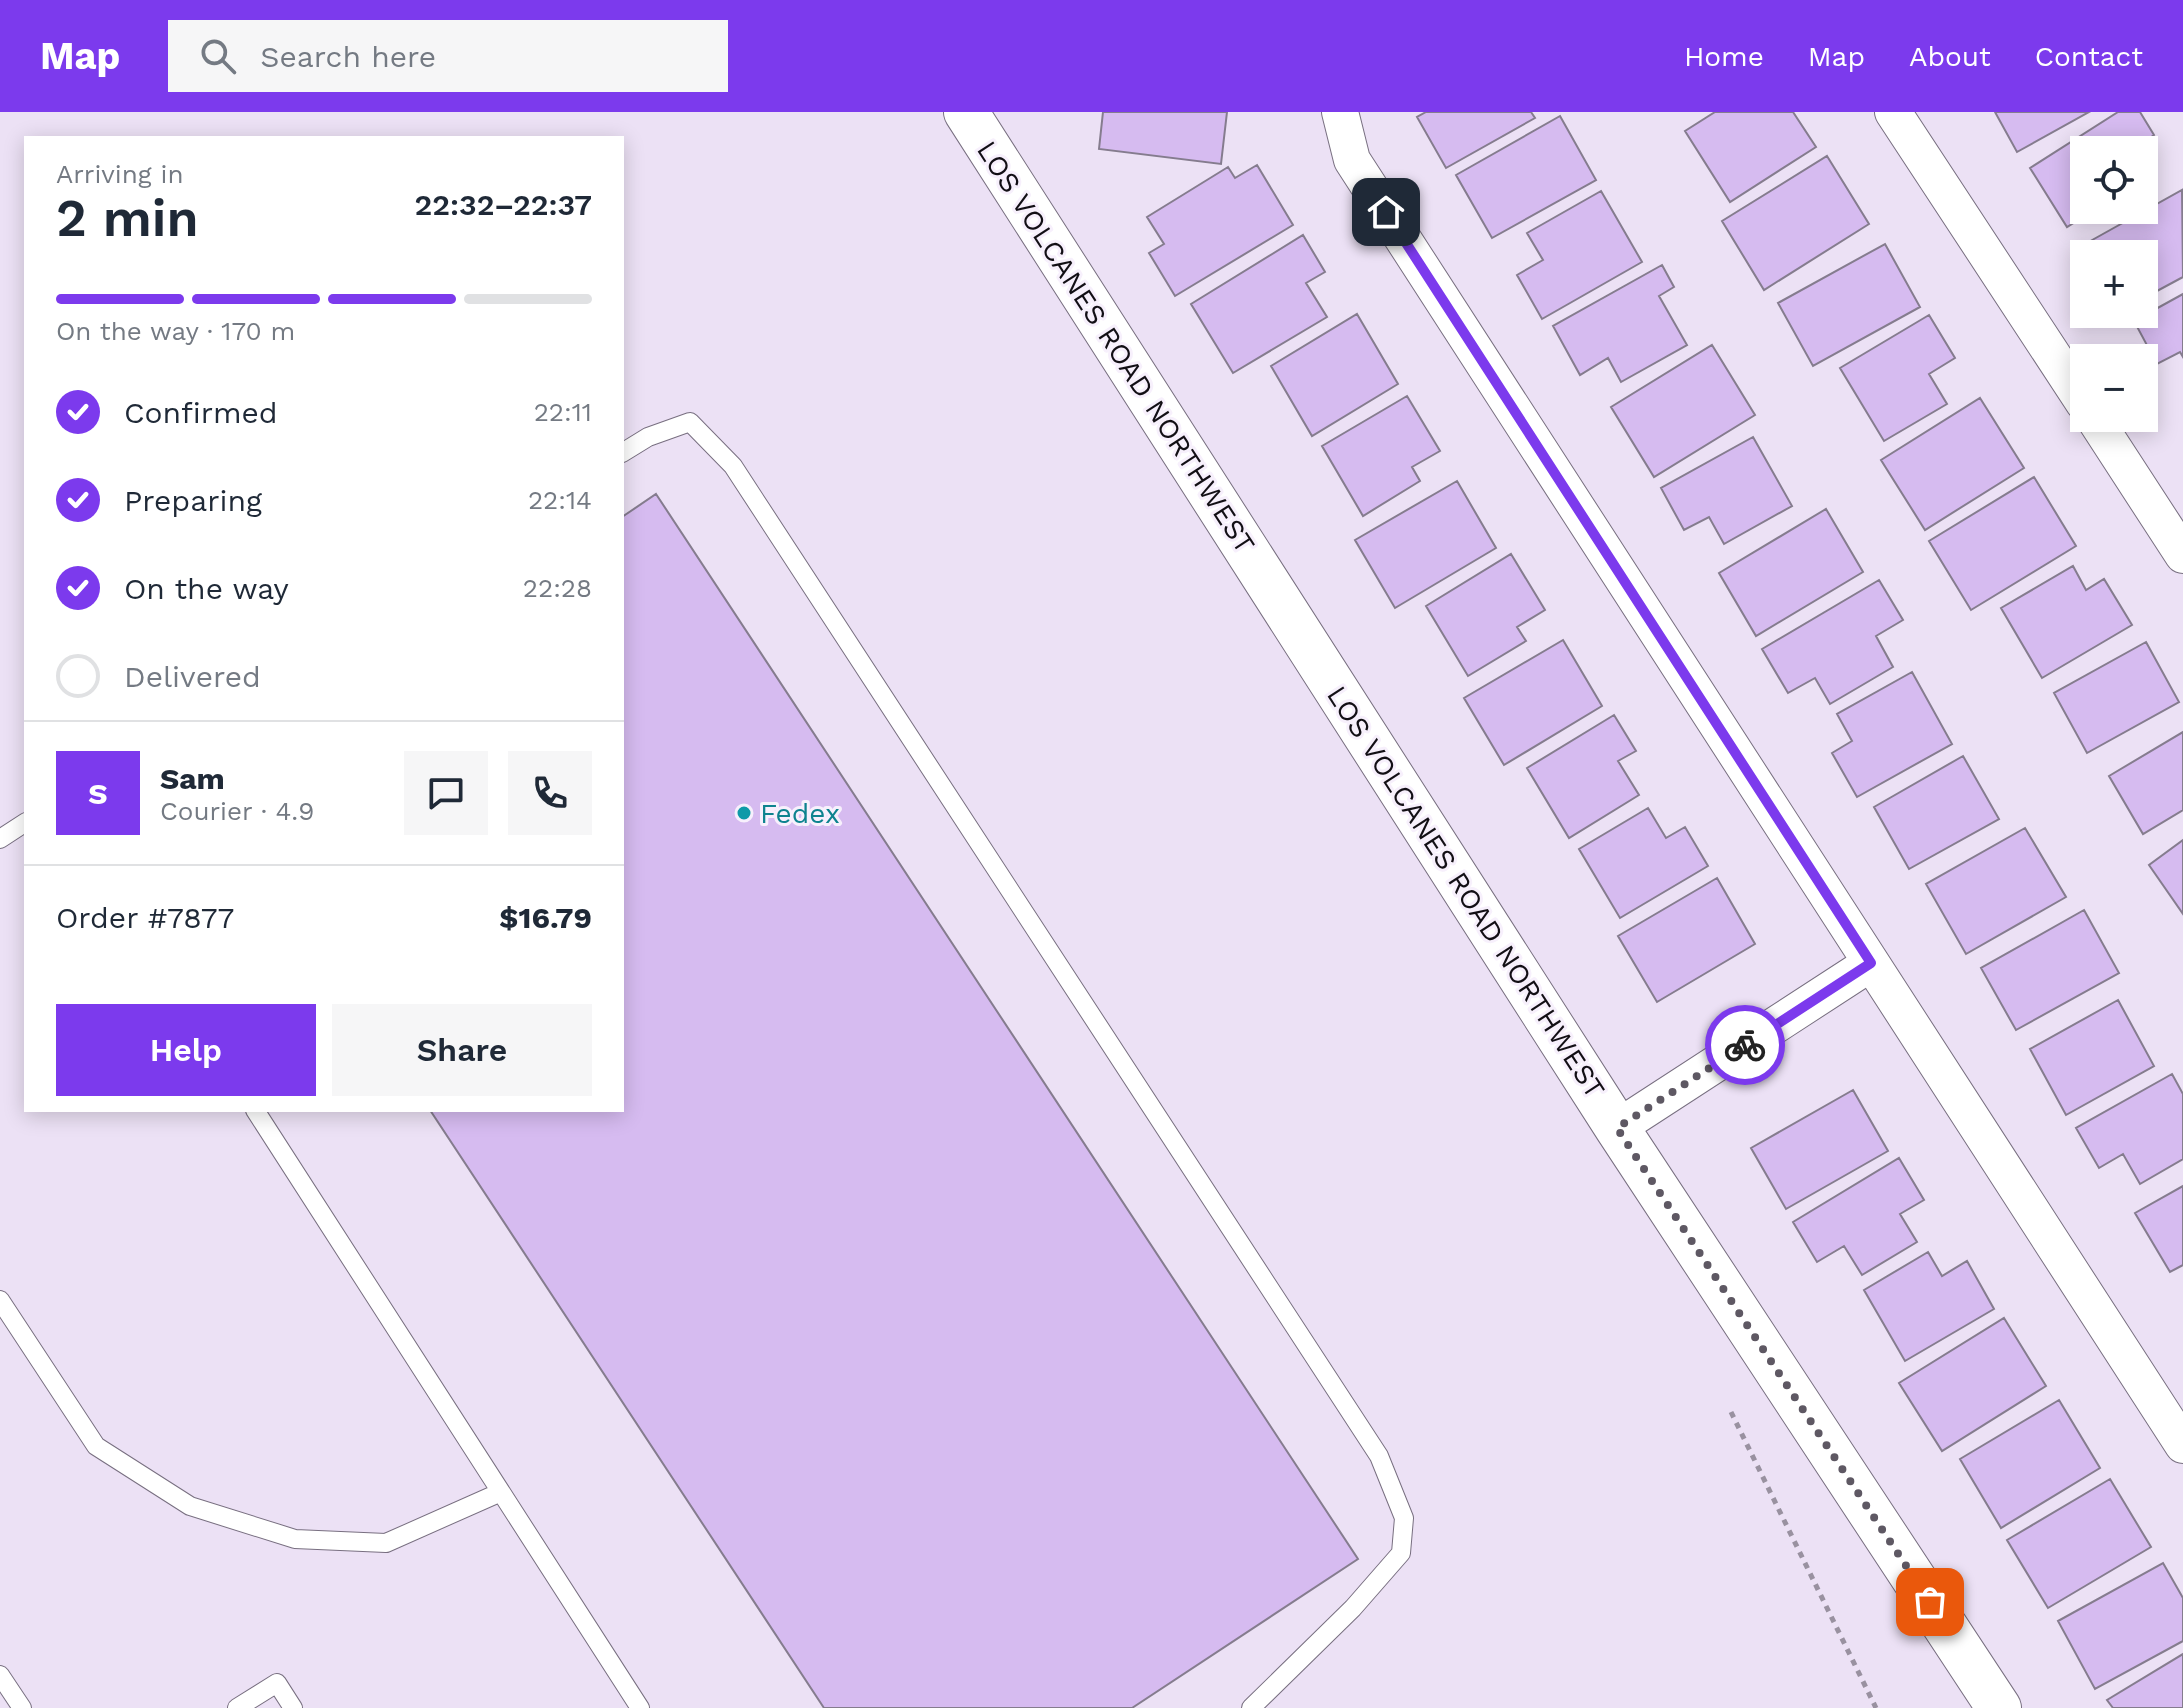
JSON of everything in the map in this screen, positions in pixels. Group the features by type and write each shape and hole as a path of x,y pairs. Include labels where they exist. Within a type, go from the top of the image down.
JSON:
{"street":[{"name":"LOS VOLCANES ROAD NORTHWEST","path":"966,112 1617,1128 1999,1708"},
{"path":"1340,112 1352,160 2183,1445"},
{"path":"1893,112 2070,382"},
{"path":"2103,432 2183,555"},
{"path":"1617,1128 1871,963"}],"lane":[{"path":"624,452 648,437 690,422 733,466 1379,1456 1404,1518 1401,1553 1353,1608 1251,1708"},
{"path":"0,839 24,823"},
{"path":"256,1112 640,1708"},
{"path":"0,1300 96,1446 190,1506 295,1539 386,1543 501,1492"},
{"path":"0,1675 22,1708"},
{"path":"237,1708 277,1683 293,1708"}],"path":[{"path":"1731,1412 1876,1708"}],"building":[{"path":"1103,112 1227,112 1221,164 1099,149"},
{"path":"1426,112 1531,112 1535,118 1446,168 1417,117"},
{"path":"1715,112 1793,112 1816,147 1730,202 1685,131"},
{"path":"1995,112 2089,112 2017,152"},
{"path":"2118,112 2140,112 2154,135 2153,136 2080,136"},
{"path":"1560,116 1596,180 1492,238 1456,175"},
{"path":"2070,143 2072,224 2067,227 2030,168"},
{"path":"1827,156 1869,224 1764,290 1722,221"},
{"path":"1257,165 1293,225 1175,296 1149,253 1164,244 1147,217 1228,167 1235,178"},
{"path":"2182,190 2183,277 2158,290 2158,240 2092,240 2121,224 2158,224 2158,203"},
{"path":"1601,191 1642,262 1542,319 1517,275 1543,260 1527,233"},
{"path":"1303,235 1325,272 1306,283 1327,317 1233,373 1191,304"},
{"path":"1885,244 1920,307 1813,366 1778,303"},
{"path":"1662,265 1674,287 1659,296 1687,345 1621,382 1608,358 1580,375 1553,326"},
{"path":"2183,294 2183,357 2180,352 2158,363 2158,344 2146,344 2138,328 2158,328 2158,308"},
{"path":"1357,314 1398,384 1312,436 1271,366"},
{"path":"1929,315 1955,358 1929,374 1947,404 1884,441 1840,368"},
{"path":"1712,345 1755,415 1654,477 1611,407"},
{"path":"1407,396 1440,451 1412,467 1420,481 1363,516 1322,446"},
{"path":"1980,398 2024,468 1925,530 1881,460"},
{"path":"1753,437 1792,506 1724,544 1709,517 1684,530 1661,488"},
{"path":"2034,477 2076,546 1971,610 1929,541"},
{"path":"1457,481 1496,548 1395,608 1355,540"},
{"name":"Fedex","path":"656,494 1358,1559 1132,1708 824,1708 431,1112 624,1112 624,516"},
{"path":"1826,509 1863,572 1756,636 1719,573"},
{"path":"1511,554 1545,610 1517,627 1526,641 1468,676 1426,606"},
{"path":"2073,566 2086,590 2104,579 2132,625 2042,678 2001,608"},
{"path":"1879,580 1903,620 1876,636 1893,667 1830,704 1815,678 1788,693 1762,649"},
{"path":"1563,640 1602,706 1504,765 1464,698"},
{"path":"2146,642 2179,702 2087,753 2054,693"},
{"path":"1912,672 1952,744 1857,797 1832,753 1852,741 1837,714"},
{"path":"1614,715 1636,751 1618,761 1639,795 1569,838 1527,768"},
{"path":"2183,732 2183,810 2143,834 2109,776"},
{"path":"1963,756 1999,819 1909,869 1874,807"},
{"path":"1648,808 1666,838 1685,827 1708,866 1620,918 1579,849"},
{"path":"2025,828 2066,897 1966,954 1926,884"},
{"path":"2183,840 2183,914 2149,865"},
{"path":"1717,878 1755,944 1657,1002 1618,936"},
{"path":"2084,910 2119,973 2016,1030 1981,968"},
{"path":"2118,1000 2154,1066 2066,1115 2030,1049"},
{"path":"2172,1074 2183,1094 2183,1159 2140,1184 2123,1154 2099,1168 2076,1128"},
{"path":"1853,1090 1888,1151 1786,1209 1751,1148"},
{"path":"1899,1158 1924,1200 1900,1214 1917,1242 1862,1275 1844,1246 1817,1262 1793,1222"},
{"path":"2183,1186 2183,1265 2170,1272 2135,1213"},
{"path":"1928,1252 1942,1276 1967,1261 1994,1309 1905,1361 1864,1290"},
{"path":"2004,1318 2046,1386 1942,1451 1899,1383"},
{"path":"2059,1400 2100,1468 2001,1528 1960,1459"},
{"path":"2110,1479 2151,1547 2048,1608 2007,1540"},
{"path":"2163,1563 2183,1598 2183,1641 2095,1689 2058,1621"},
{"path":"2183,1654 2183,1708 2113,1708 2107,1700"}],"way so far":[{"path":"1745,1045 1617,1128 1930,1602"}],"place":[{"name":"Fedex","path":"744,813"}],"route":[{"path":"1386,212 1871,963 1745,1045"}]}
